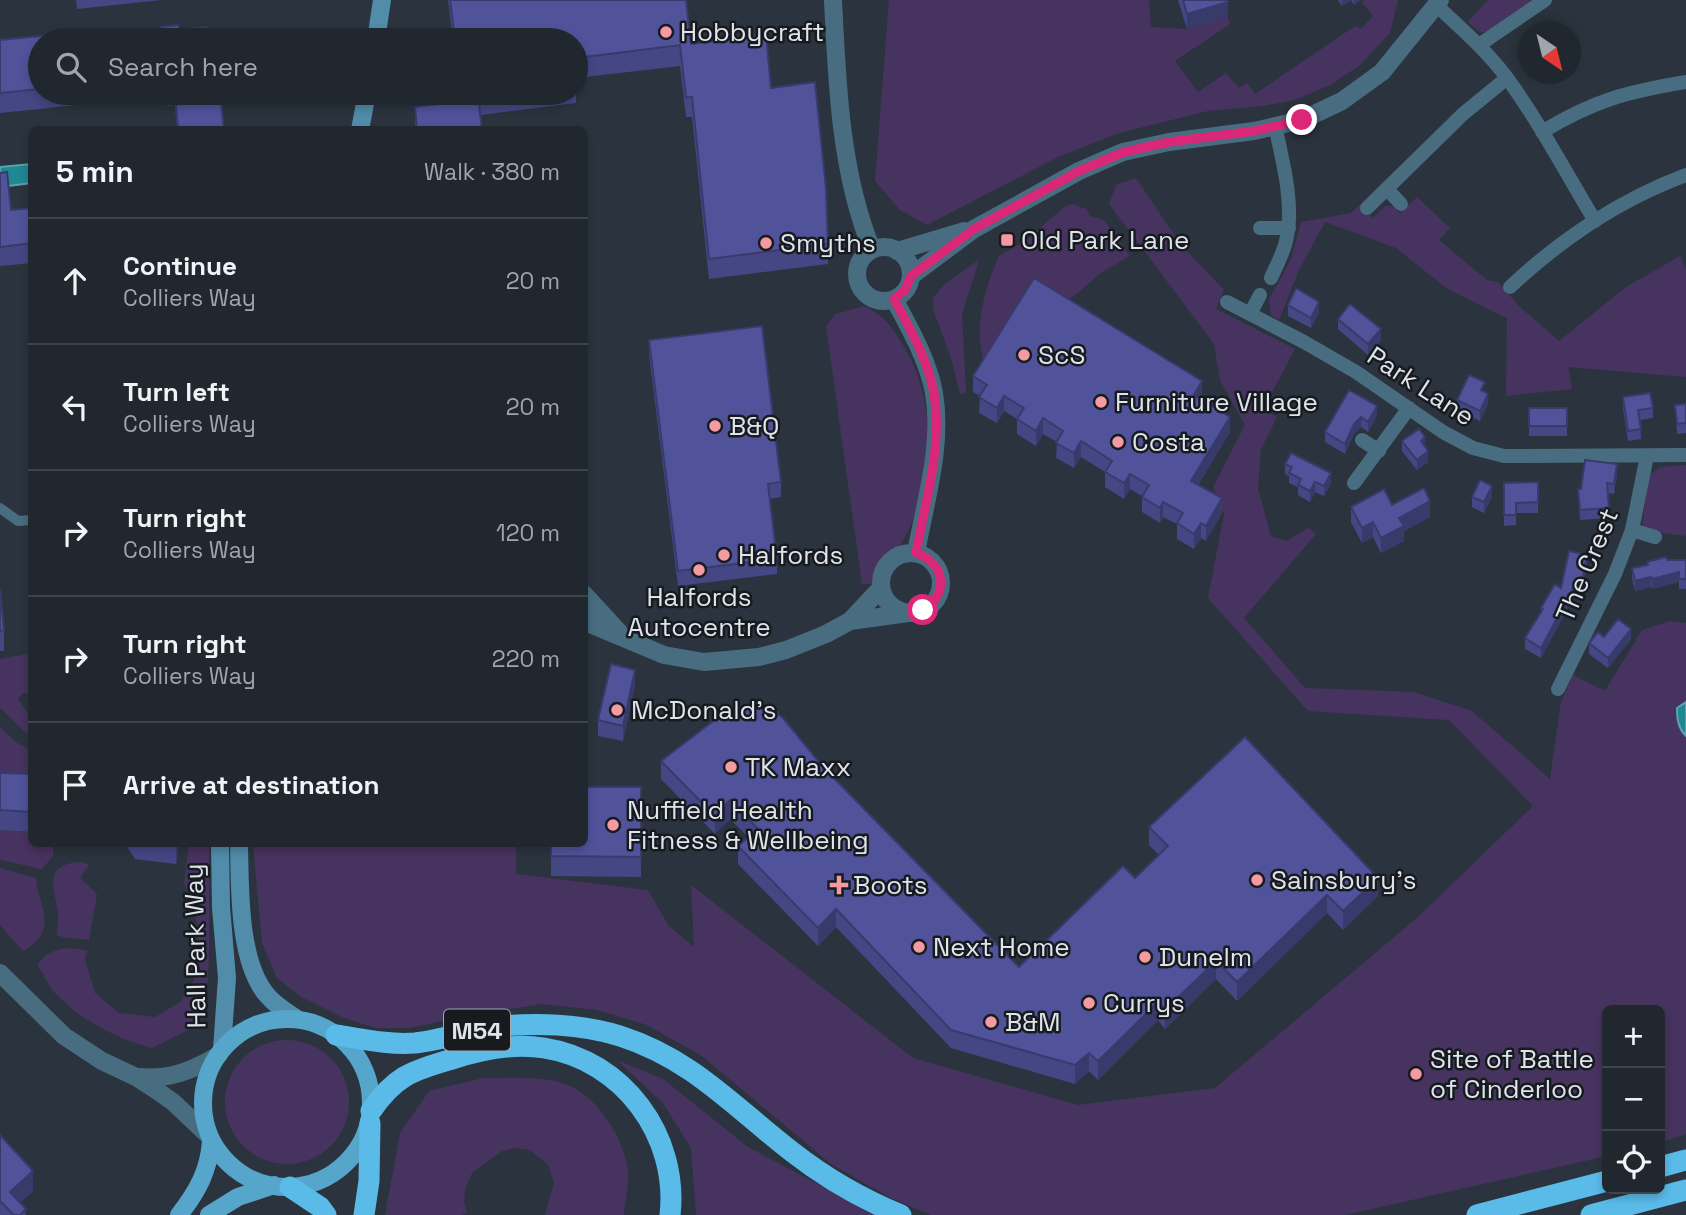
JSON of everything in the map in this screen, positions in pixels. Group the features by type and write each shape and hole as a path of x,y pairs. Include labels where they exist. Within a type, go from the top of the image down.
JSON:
{"highway":[{"name":"M54","path":"336,1035 389,1044 418,1043 495,1027 528,1024 578,1027 618,1035 658,1050 694,1071 794,1154 841,1185 901,1215"},
{"name":"M54","path":"370,1117 394,1082 430,1065 474,1052 507,1047 543,1048 573,1055 598,1067 629,1092 646,1114 667,1158 670,1215"},
{"path":"364,1215 369,1181 370,1117"},
{"path":"1665,1166 1686,1160"},
{"path":"1478,1215 1602,1182"},
{"path":"282,1186 312,1201 326,1215"},
{"path":"1591,1215 1686,1190"}],"main road":[{"path":"378,28 382,0"},
{"path":"361,126 365,105"},
{"name":"Hall Park Way","path":"220,847 221,906 227,978 220,1052"},
{"name":"Hall Park Way","path":"239,847 240,905 251,968 267,996 296,1018"},
{"path":"179,1215 203,1179 210,1159 204,1098 208,1079 220,1052 242,1032 261,1022 296,1018 336,1035 353,1052 367,1077 371,1094 370,1117 364,1140 344,1165 325,1177 238,1197 209,1215"},
{"path":"210,1139 230,1164 249,1178 282,1186"}],"street":[{"path":"833,0 836,66 847,159 864,231 872,250"},
{"path":"1479,45 1545,0"},
{"path":"911,276 908,261 897,251 885,247 872,250 859,262 857,278 859,286 870,298 878,301 894,299 905,290 911,276 974,229 1079,171 1124,152 1169,142 1254,131 1302,120 1342,101 1382,72 1438,2 1507,78 1595,221"},
{"path":"1367,208 1463,114 1507,78"},
{"path":"1542,132 1580,110 1607,99 1686,82"},
{"path":"1271,278 1284,249 1289,228 1289,209 1275,126"},
{"path":"1510,287 1531,267 1595,221 1634,198 1686,175"},
{"path":"1387,190 1401,204"},
{"path":"1259,228 1289,228"},
{"path":"897,251 974,229"},
{"path":"1250,314 1260,296"},
{"path":"894,299 924,359 934,394 934,458 916,553"},
{"name":"Park Lane","path":"1227,302 1356,372 1443,432 1473,449 1504,456 1686,455"},
{"path":"1354,483 1409,408"},
{"path":"1362,440 1379,451"},
{"name":"The Crest","path":"1558,689 1615,574 1632,530 1647,456"},
{"path":"0,508 18,521 28,520"},
{"path":"1632,530 1654,537"},
{"path":"850,621 908,613 930,606 940,589 938,570 932,562 916,553 897,556 890,562 884,569 881,587 890,605 908,613"},
{"path":"588,622 664,655 705,662 759,657 827,634 850,621 881,587"},
{"path":"588,598 623,638"},
{"path":"0,973 64,1036 102,1061 136,1077 173,1102 210,1139"},
{"path":"136,1077 159,1079 178,1075 220,1052"}],"shaded area":[{"path":"889,0 1149,0 1151,27 1187,29 1228,17 1230,24 1175,61 1198,92 1226,73 1239,88 1247,83 1255,94 1355,26 1361,29 1373,16 1362,2 1365,0 1398,0 1390,33 1359,66 1330,85 1295,100 1208,111 1119,133 1056,158 927,225 900,210 875,181"},
{"path":"1488,0 1536,0 1500,25 1482,32 1468,22"},
{"path":"1136,178 1181,245 1224,290 1216,309 1295,349 1263,409 1277,417 1261,449 1258,489 1271,536 1286,541 1308,528 1316,534 1244,618 1305,688 1414,692 1472,711 1550,779 1561,702 1573,675 1605,691 1642,630 1670,621 1686,623 1686,1134 1665,1141 1665,1005 1602,1005 1602,1157 1345,1215 931,1215 889,1197 831,1164 702,1056 647,1025 597,1010 542,1004 409,1028 376,1028 344,1018 300,996 277,978 262,943 253,847 516,847 516,874 648,890 668,925 694,947 691,885 913,1058 1078,1105 1215,1088 1418,917 1533,806 1449,720 1308,711 1208,598 1224,514 1213,487 1245,425 1220,380 1214,344 1109,204 1116,185"},
{"path":"1417,197 1450,228 1439,240 1487,280 1498,282 1519,306 1559,341 1626,287 1680,256 1686,269 1686,377 1568,367 1572,389 1506,396 1507,318 1445,287 1396,248 1325,222 1299,270 1279,320 1271,315 1269,299 1291,259 1301,222 1351,213 1360,204 1373,218 1385,206 1392,206 1400,213"},
{"path":"1072,204 1086,209 1090,216 1104,220 1130,256 1102,272 1063,305 984,362 980,322 989,281 999,256 1025,241 1064,207"},
{"path":"979,260 962,314 966,393 960,394 951,358 933,309 933,298 946,283"},
{"path":"864,306 889,325 913,363 921,385 928,433 923,481 910,527 871,584 862,584 826,326 836,314"},
{"path":"1686,465 1686,536 1642,528 1648,476 1660,467"},
{"path":"28,654 28,694 23,693 18,699 28,714 28,735 0,708 0,659"},
{"path":"0,727 17,743 28,748 28,795 0,790"},
{"path":"0,830 28,832 28,847 53,847 53,856 42,869 0,860"},
{"path":"189,847 209,847 209,959 206,1003 196,1026 152,1048 112,1034 76,1012 55,993 37,965 47,955 59,949 72,948 87,951 85,959 95,993 119,1013 155,1017 180,1002 194,980 198,930 193,900 184,884"},
{"path":"81,862 89,865 80,878 97,894 89,940 57,935 54,878 61,867"},
{"path":"0,868 36,878 44,927 34,943 23,951 0,925"},
{"path":"287,1040 311,1045 331,1058 344,1078 349,1102 344,1126 331,1146 311,1159 287,1164 263,1159 243,1146 230,1126 225,1102 230,1078 243,1058 263,1045"},
{"path":"617,1060 663,1079 748,1147 876,1215 696,1215 691,1148 663,1103"},
{"path":"483,1078 531,1078 559,1082 572,1087 595,1105 606,1117 626,1159 628,1177 624,1215 545,1215 554,1182 548,1165 530,1150 516,1148 502,1151 472,1173 465,1189 464,1202 467,1212 462,1215 385,1215 400,1133 429,1091"}],"water":[{"path":"28,164 28,183 0,187 0,167"},
{"path":"1686,702 1686,736 1681,730 1677,708"}],"building":[{"path":"450,0 686,0 691,44 766,34 771,88 815,82 826,189 828,244 709,259 692,97 686,97 680,45 588,56 588,28 454,28"},
{"path":"1183,0 1227,0 1228,2 1187,14"},
{"path":"178,25 179,28 161,28"},
{"path":"28,37 28,90 0,93 0,40"},
{"path":"176,105 221,105 224,126 178,126"},
{"path":"479,105 482,126 417,126 415,107"},
{"path":"7,172 11,210 28,208 28,244 0,247 0,173"},
{"path":"1034,278 1202,381 1194,395 1230,417 1191,481 1222,498 1206,526 1201,523 1194,534 1177,523 1183,513 1163,502 1160,508 1142,497 1149,485 1130,474 1124,483 1105,472 1112,461 1081,441 1074,453 1056,443 1063,431 1043,418 1036,431 1017,419 1024,408 1004,396 997,408 979,397 987,385 973,376"},
{"path":"1296,288 1319,302 1311,318 1288,305"},
{"path":"1350,304 1381,329 1368,344 1338,319"},
{"name":"B&Q","path":"762,326 781,482 768,484 777,559 678,571 649,340"},
{"path":"1469,375 1485,382 1481,390 1488,394 1480,411 1457,400"},
{"path":"1349,390 1377,406 1368,422 1361,417 1354,424 1345,444 1325,432"},
{"path":"1650,393 1653,408 1638,410 1641,429 1628,431 1623,397"},
{"path":"1686,404 1686,423 1677,424 1675,405"},
{"path":"1529,408 1567,408 1567,426 1529,426"},
{"path":"1419,429 1425,437 1421,441 1428,451 1417,460 1402,441"},
{"path":"1291,453 1331,473 1324,486 1315,482 1310,491 1298,485 1301,479 1289,473 1292,467 1285,464"},
{"path":"1585,460 1617,464 1614,484 1607,483 1609,508 1580,510 1578,489 1581,489"},
{"path":"1480,480 1492,486 1484,502 1472,497"},
{"path":"1538,482 1538,502 1516,503 1516,515 1504,515 1504,483"},
{"path":"1424,488 1430,501 1399,518 1404,526 1381,538 1373,522 1362,528 1351,507 1384,489 1392,505"},
{"path":"1569,551 1587,555 1582,582 1577,581 1541,648 1525,638 1555,584 1561,588"},
{"path":"1666,557 1667,560 1686,560 1686,579 1679,579 1679,572 1635,581 1632,568"},
{"path":"0,589 4,630 0,631"},
{"path":"1618,619 1631,629 1608,658 1589,643 1598,632 1604,637"},
{"name":"McDonald's","path":"611,664 635,670 623,726 598,720"},
{"path":"757,703 772,709 783,718 823,767 1019,967 1123,866 1135,878 1168,846 1149,827 1245,737 1378,878 1343,911 1327,895 1237,982 1216,961 1165,1010 1158,1002 1098,1061 1089,1053 1075,1065 951,1030 836,909 818,928 738,846 758,829 730,800 715,816 661,761 729,709"},
{"path":"0,770 2,773 28,774 28,812 0,810"},
{"path":"588,787 641,787 641,857 551,856 551,847 588,847"},
{"path":"0,1135 33,1171 10,1192 26,1209 20,1215 14,1215 0,1201"}],"place":[{"name":"Hobbycraft","path":"666,32"},
{"name":"Old Park Lane","path":"1007,240"},
{"name":"Smyths","path":"766,243"},
{"name":"ScS","path":"1024,355"},
{"name":"Furniture Village","path":"1101,402"},
{"name":"B&Q","path":"715,426"},
{"name":"Costa","path":"1118,442"},
{"name":"Halfords","path":"724,555"},
{"name":"Halfords Autocentre","path":"699,570"},
{"name":"McDonald's","path":"617,710"},
{"name":"TK Maxx","path":"731,767"},
{"name":"Nuffield Health Fitness & Wellbeing","path":"613,825"},
{"name":"Sainsbury's","path":"1257,880"},
{"name":"Boots","path":"839,885"},
{"name":"Next Home","path":"919,947"},
{"name":"Dunelm","path":"1145,957"},
{"name":"Currys","path":"1089,1003"},
{"name":"B&M","path":"991,1022"},
{"name":"Site of Battle of Cinderloo","path":"1416,1074"}],"route":[{"path":"923,610 936,598 941,579 932,562 916,553 934,458 935,424 934,394 924,359 894,299 905,290 911,276 974,229 1079,171 1124,152 1169,142 1254,131 1302,120"}]}
